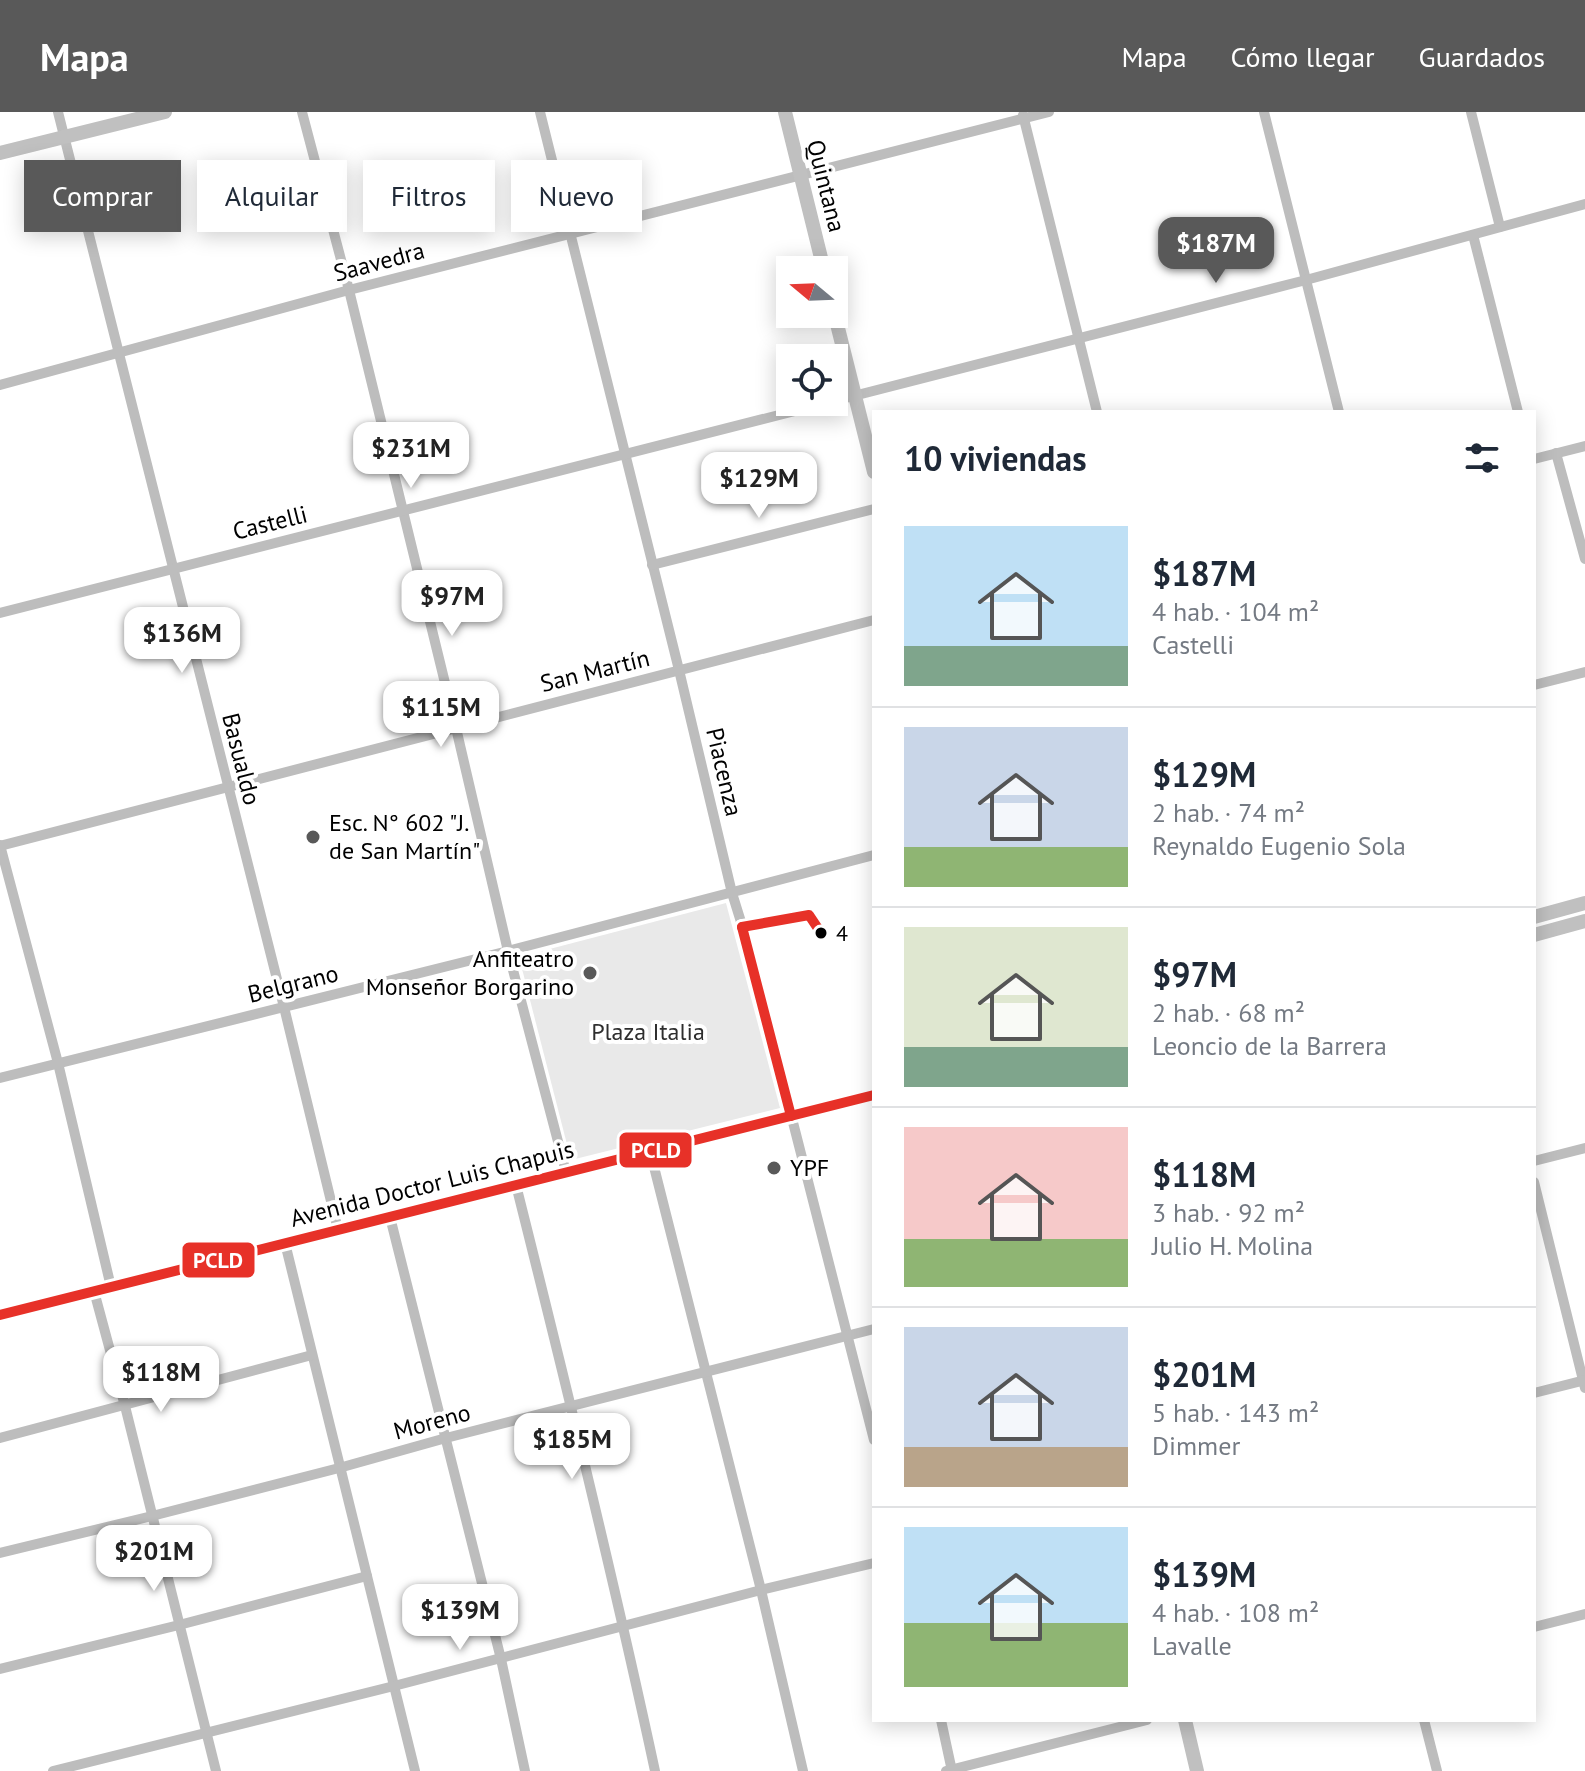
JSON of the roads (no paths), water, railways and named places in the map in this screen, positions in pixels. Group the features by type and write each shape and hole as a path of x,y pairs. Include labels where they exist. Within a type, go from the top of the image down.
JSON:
{"main road":[{"path":"0,153 165,112"},
{"name":"Quintana","path":"785,112 820,256"},
{"path":"838,328 872,464"},
{"path":"1536,916 1585,903"},
{"path":"1536,934 1585,921"},
{"name":"Avenida Doctor Luis Chapuis","path":"0,1315 872,1096"},
{"path":"1185,1722 1197,1771"}],"street":[{"name":"Basualdo","path":"58,112 338,1230"},
{"path":"302,112 349,290 508,951 566,1172"},
{"name":"Piacenza","path":"540,112 732,893 872,1433"},
{"name":"Saavedra","path":"0,385 349,290 1023,115 1049,112"},
{"path":"1264,112 1338,410"},
{"path":"1471,112 1500,227"},
{"path":"1023,115 1096,410"},
{"name":"Castelli","path":"848,398 1306,280 1585,204"},
{"path":"1473,235 1517,410"},
{"name":"Castelli","path":"0,613 776,416"},
{"path":"1536,458 1585,446"},
{"path":"1556,453 1585,559"},
{"path":"652,565 872,510"},
{"name":"San Martín","path":"0,846 872,621"},
{"path":"1536,684 1585,672"},
{"path":"0,846 58,1063 111,1287"},
{"name":"Belgrano","path":"0,1078 508,951 872,856"},
{"path":"1536,1160 1585,1148"},
{"path":"650,1151 761,1590 803,1771"},
{"path":"516,1185 572,1406 655,1771"},
{"path":"1536,1190 1584,1383 1536,1393"},
{"path":"390,1217 501,1659 525,1771"},
{"path":"285,1243 415,1771"},
{"path":"94,1291 216,1771"},
{"name":"Moreno","path":"0,1553 872,1330"},
{"path":"0,1438 312,1355"},
{"path":"53,1771 872,1563"},
{"path":"0,1669 367,1576"},
{"path":"1536,1626 1585,1614"},
{"path":"941,1722 950,1771 1139,1722"},
{"path":"1425,1722 1437,1771"}],"place":[{"name":"Esc. N° 602 \"J. de San Martín\"","path":"313,837"},
{"name":"4","path":"821,933"},
{"name":"Anfiteatro Monseñor Borgarino","path":"590,973"},
{"name":"YPF","path":"774,1168"}],"park label":[{"name":"Plaza Italia","path":"648,1032"}]}
